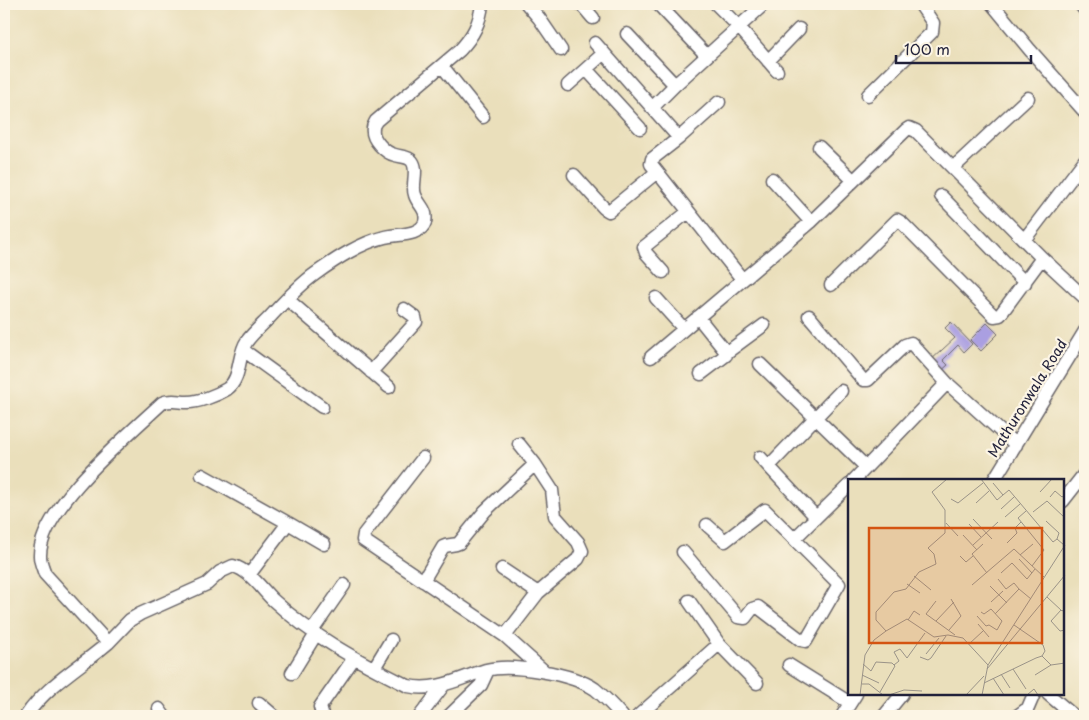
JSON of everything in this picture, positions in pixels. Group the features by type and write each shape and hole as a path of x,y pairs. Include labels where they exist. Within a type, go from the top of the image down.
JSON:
{"street":[{"path":"108,643 45,574 40,557 41,546 49,526 72,492 93,467 162,403 172,400 189,402 198,400 219,393 232,384 248,340 313,275 356,248 384,237 421,229 426,214 425,209 415,195 414,165 412,160 407,157 393,155 385,150 377,142 373,134 373,128 376,121 442,66 472,37 480,20 482,4"},
{"path":"581,4 594,18"},
{"path":"658,4 707,56"},
{"path":"716,4 739,27 777,71"},
{"path":"652,108 764,4"},
{"path":"868,95 932,32 933,23 920,4"},
{"path":"992,4 1085,112"},
{"path":"1080,4 1085,10"},
{"path":"531,5 561,50"},
{"path":"768,61 799,29"},
{"path":"627,34 675,85"},
{"path":"595,43 679,138"},
{"path":"568,85 604,54"},
{"path":"442,66 483,117"},
{"path":"586,69 640,128"},
{"path":"953,168 1028,98"},
{"path":"719,102 679,138 652,159 651,164 742,279"},
{"path":"651,357 811,222 853,180 910,128 916,131 1042,258 1085,298"},
{"path":"818,146 853,180"},
{"path":"1024,240 1085,160"},
{"path":"574,175 609,211 657,172"},
{"path":"772,179 811,222"},
{"path":"941,196 1025,283"},
{"path":"663,272 646,253 644,247 688,212"},
{"path":"831,285 897,220 994,316 1000,315 1042,258"},
{"path":"656,298 684,328"},
{"path":"287,299 389,388"},
{"path":"371,372 416,322 415,317 404,309"},
{"path":"809,316 863,380 868,380 910,343 946,382 1016,445"},
{"path":"698,317 726,353"},
{"path":"701,374 764,325"},
{"name":"Mathuronwala Road","path":"995,479 1085,331"},
{"path":"243,350 322,406"},
{"path":"760,364 866,467"},
{"path":"855,479 946,382"},
{"path":"816,518 764,461 815,418 841,391"},
{"path":"505,636 538,593 578,559 582,551 578,542 555,516 552,490 519,444"},
{"path":"423,458 362,537 364,542 505,636 544,671"},
{"path":"423,581 443,547 459,543 485,511 535,464"},
{"path":"1064,499 1085,472"},
{"path":"202,475 324,544"},
{"path":"794,540 848,487"},
{"path":"683,552 738,616 745,618 752,609 758,607 804,642 844,588 765,510 725,541 707,525"},
{"path":"249,575 288,523"},
{"path":"26,716 34,703 108,643 130,620 207,584 227,568 233,566 239,567 249,575 274,601 314,633 354,658 408,686 420,688 443,686 488,670 509,668 544,671 568,677 594,688 622,716"},
{"path":"502,569 538,593"},
{"path":"292,673 344,585"},
{"path":"689,601 719,644 757,683"},
{"path":"374,668 391,640"},
{"path":"638,716 719,644"},
{"path":"323,715 320,708 322,704 354,658"},
{"path":"789,665 853,698 842,716"},
{"path":"450,716 481,685 488,670"},
{"path":"420,716 443,686"},
{"path":"884,716 901,695"},
{"path":"1017,716 1028,708 1034,695"},
{"path":"1049,695 1074,716"},
{"path":"259,703 274,716"}],"building":[{"path":"951,322 972,344 964,352 958,345 943,360 948,365 940,372 930,361 955,338 945,328"},
{"path":"987,323 998,334 981,351 970,340"}]}
